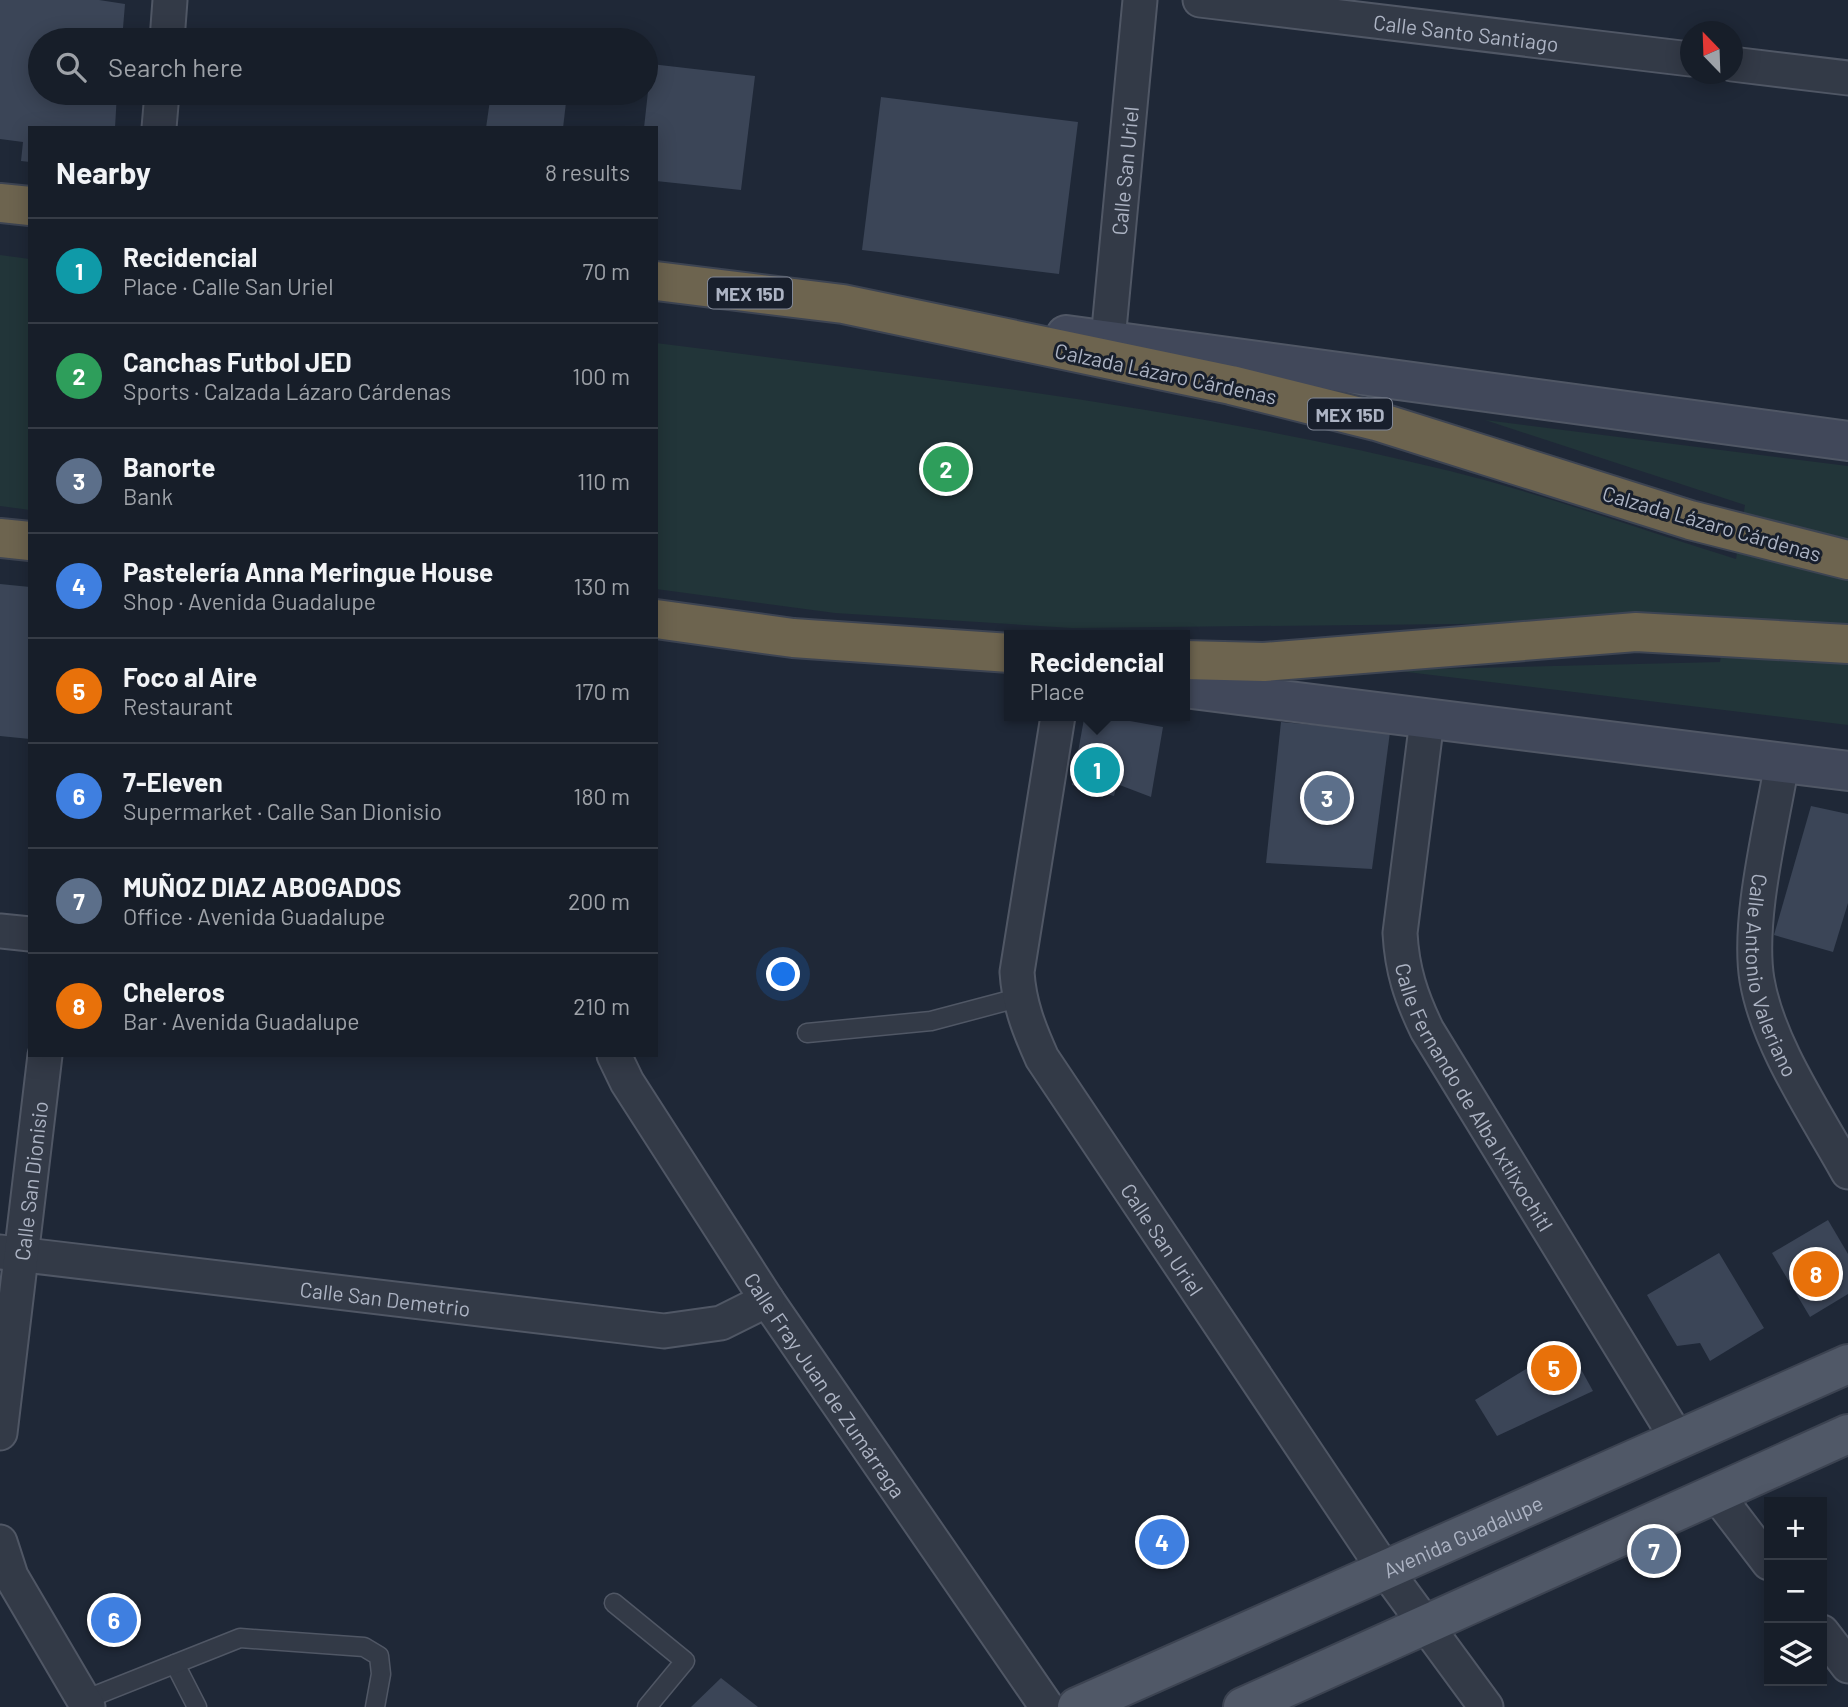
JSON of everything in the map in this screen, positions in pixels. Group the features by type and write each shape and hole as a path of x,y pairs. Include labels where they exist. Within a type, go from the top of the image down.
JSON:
{"highway":[{"path":"0,203 28,206"},
{"name":"Calzada Lázaro Cárdenas","path":"658,281 843,304 1231,385 1376,421 1690,520 1848,560"},
{"path":"0,538 28,541"},
{"path":"658,620 793,638 1004,653"},
{"path":"1190,660 1264,662 1636,632 1848,644"}],"main road":[{"name":"Avenida Guadalupe","path":"1077,1707 1848,1364"},
{"path":"1243,1707 1848,1434"}],"street":[{"path":"168,28 170,0"},
{"name":"Calle San Uriel","path":"1108,340 1140,0"},
{"name":"Calle Santo Santiago","path":"1200,0 1680,58"},
{"path":"1743,65 1848,78"},
{"path":"159,126 161,105"},
{"name":"Calzada Lázaro Cárdenas","path":"843,304 1848,441"},
{"path":"793,638 1004,665"},
{"path":"1190,689 1848,771"},
{"name":"Calle Fernando de Alba Ixtlixochitl","path":"1427,720 1400,933 1401,964 1410,994 1427,1030 1678,1440"},
{"name":"Calle San Uriel","path":"1057,721 1017,972 1018,998 1042,1058 1385,1570 1486,1707"},
{"name":"Calle Antonio Valeriano","path":"1782,763 1757,913 1754,945 1757,981 1770,1025 1848,1172"},
{"path":"0,931 28,934"},
{"name":"Calle San Dionisio","path":"0,1433 10,1253 45,1057"},
{"name":"Calle Fray Juan de Zumárraga","path":"615,1057 627,1082 766,1300 1047,1707"},
{"name":"Calle San Demetrio","path":"10,1253 664,1331 720,1323 766,1300"},
{"path":"1717,1495 1767,1560"},
{"path":"0,1542 5,1575 86,1703"},
{"path":"1827,1639 1848,1666"}],"lane":[{"path":"807,1033 931,1021 1018,998"},
{"path":"614,1603 685,1661 647,1707"},
{"path":"86,1703 240,1637 364,1647 379,1656 381,1674 375,1707"},
{"path":"175,1664 197,1707"}],"green space":[{"path":"0,255 28,259 28,510 0,506"},
{"path":"658,343 1055,396 1253,429 1486,480 1736,559 1745,505 1485,420 1848,466 1848,725 1390,670 1720,662 1726,621 1072,628 835,613 658,589"}],"building":[{"path":"0,0 99,0 125,4 123,28 28,28 28,105 116,105 115,126 28,126 28,162 21,161 23,142 0,139"},
{"path":"658,65 755,76 741,190 658,181 658,126 644,126 647,105 658,105"},
{"path":"881,97 1078,122 1059,274 862,250"},
{"path":"489,105 566,105 563,126 486,126"},
{"path":"0,584 28,587 28,739 0,736"},
{"path":"1084,721 1130,721 1163,727 1151,797 1117,784 1114,796 1072,785"},
{"path":"1281,722 1390,732 1372,869 1266,863"},
{"path":"1811,806 1848,814 1848,903 1833,952 1774,935"},
{"path":"1828,1220 1848,1254 1848,1294 1810,1317 1772,1253"},
{"path":"1719,1253 1764,1328 1710,1361 1700,1343 1677,1346 1647,1295"},
{"path":"1567,1344 1593,1391 1497,1436 1475,1400"},
{"path":"721,1678 758,1707 691,1707"}],"place":[{"name":"Canchas Futbol JED","path":"946,469"},
{"name":"Recidencial","path":"1097,770"},
{"name":"Banorte","path":"1327,798"},
{"name":"Cheleros","path":"1816,1274"},
{"name":"Foco al Aire","path":"1554,1368"},
{"name":"Pastelería Anna Meringue House","path":"1162,1542"},
{"name":"MUÑOZ DIAZ ABOGADOS","path":"1654,1551"},
{"name":"7-Eleven","path":"114,1620"}]}
